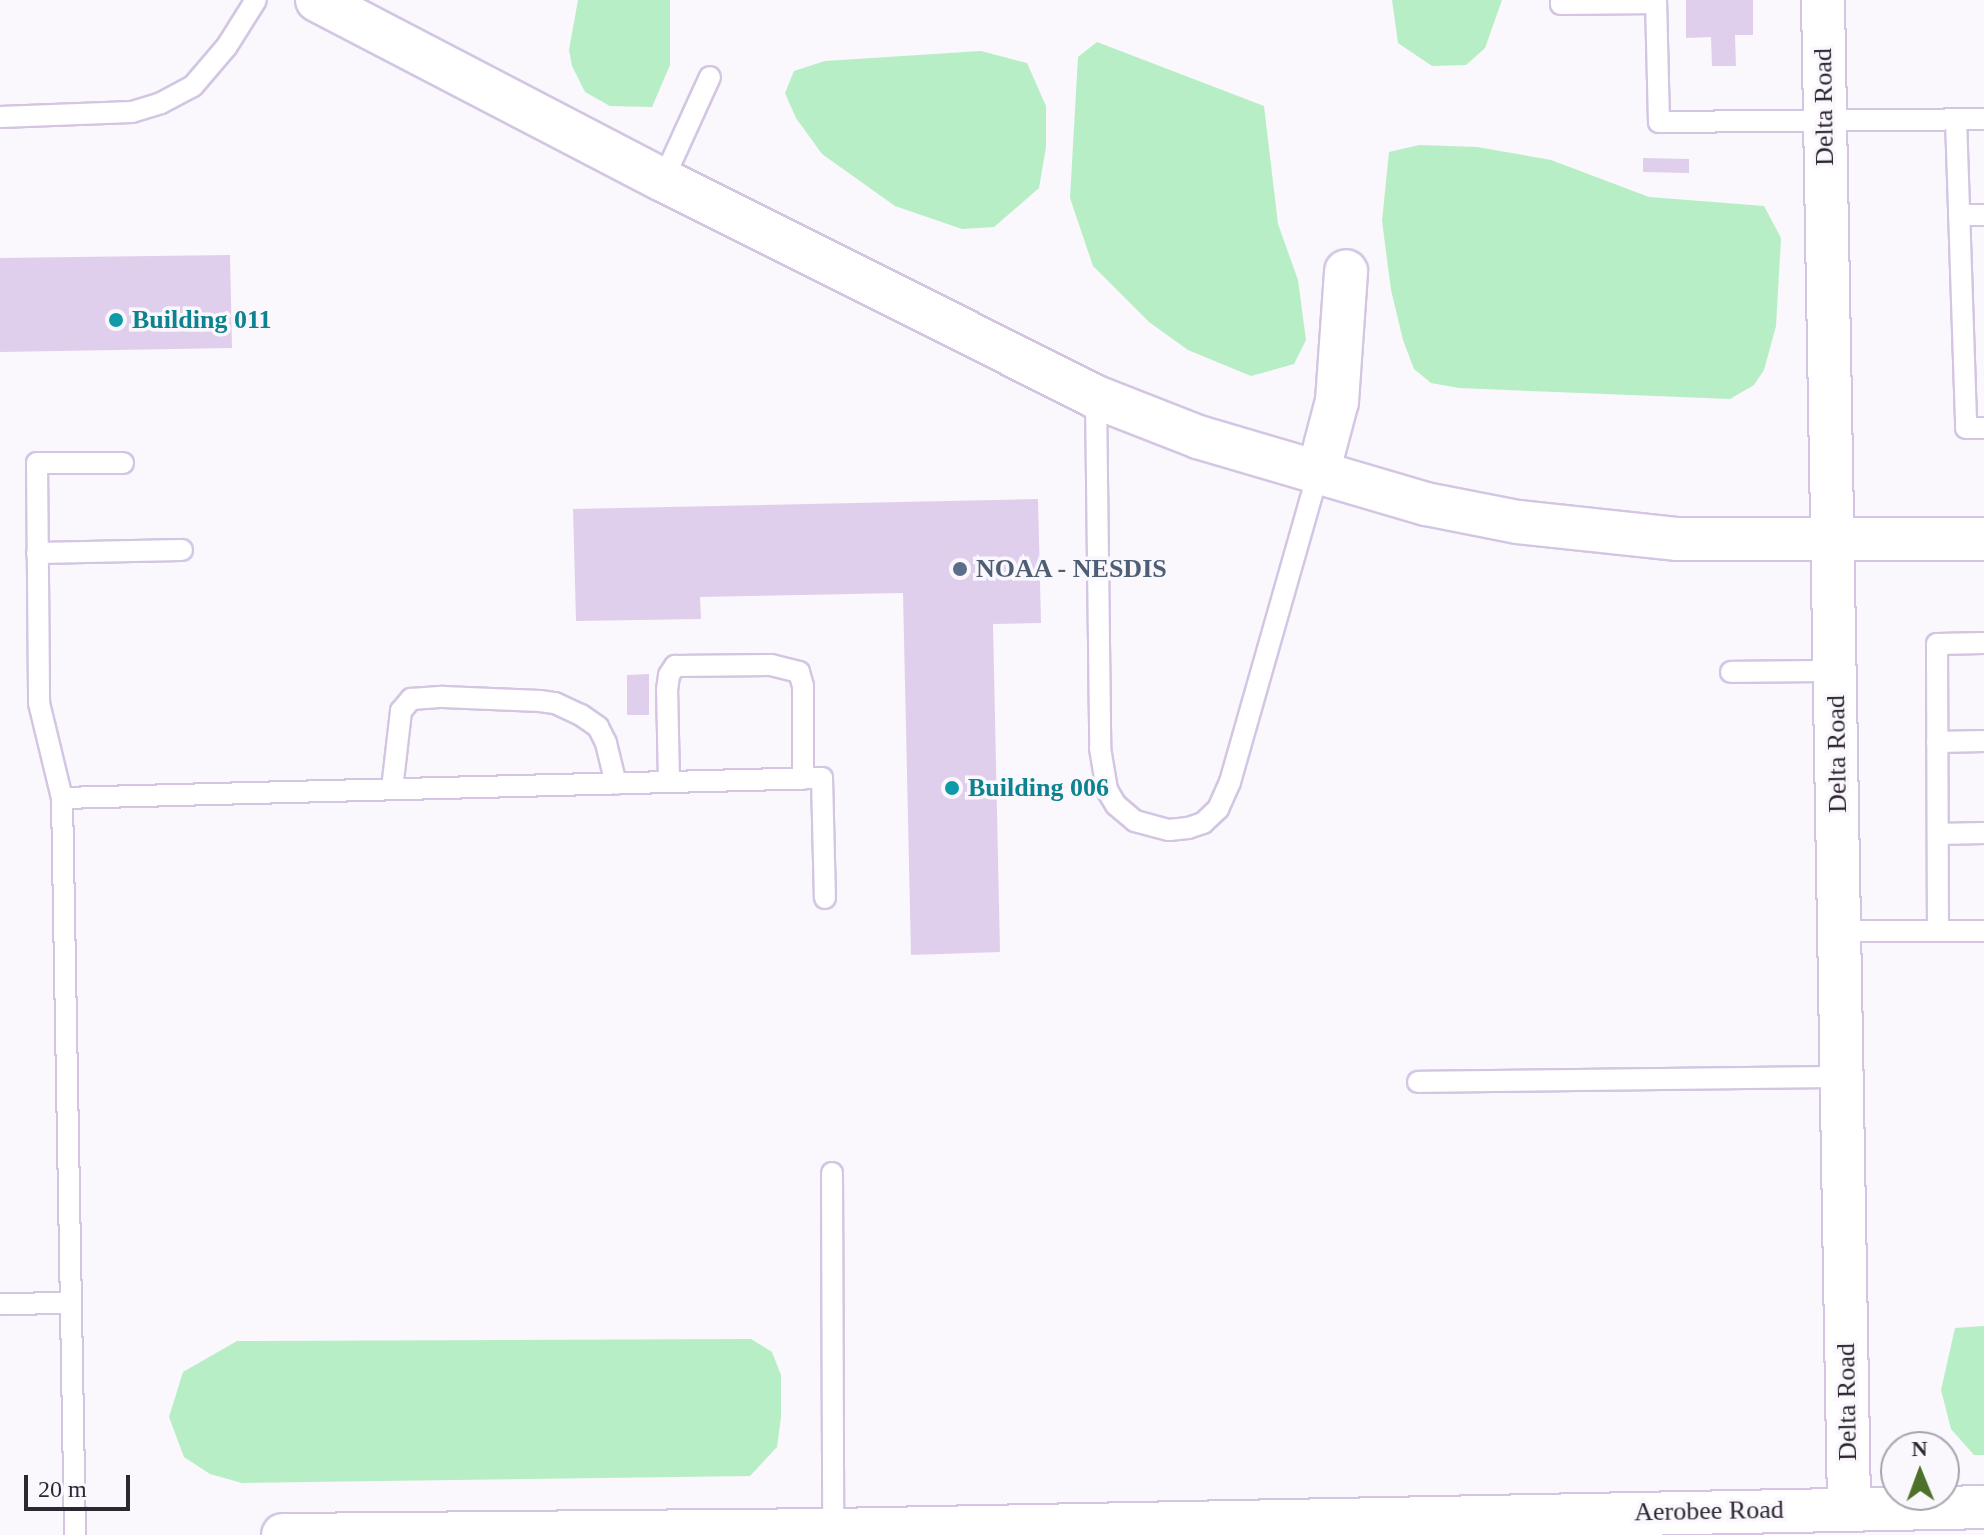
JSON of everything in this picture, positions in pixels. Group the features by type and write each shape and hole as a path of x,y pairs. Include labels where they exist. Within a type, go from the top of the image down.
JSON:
{"street":[{"path":"317,0 663,180 1096,397 1198,437 1426,504 1518,522 1678,539 1984,539"},
{"name":"Delta Road","path":"1823,0 1849,1509"},
{"path":"1318,473 1337,401 1346,271"},
{"name":"Aerobee Road","path":"283,1535 833,1530 1984,1507"}],"lane":[{"path":"0,117 132,112 161,103 193,86 227,46 256,0"},
{"path":"1561,0 1561,4 1656,2 1659,122 1984,119"},
{"path":"663,180 710,77"},
{"path":"1956,119 1966,428 1984,428"},
{"path":"1959,215 1984,215"},
{"path":"1096,397 1100,748 1107,790 1116,805 1135,821 1169,830 1188,828 1203,823 1218,809 1230,782 1318,473"},
{"path":"75,1535 62,798 39,703 37,463 123,463"},
{"path":"37,553 182,550"},
{"path":"1938,931 1937,644 1984,643"},
{"path":"669,782 667,690 669,675 675,666 771,665 799,672 803,686 803,779"},
{"path":"1731,672 1835,671"},
{"path":"392,789 401,711 411,699 443,697 540,701 569,708 598,727 606,743 616,784"},
{"path":"1937,742 1984,741"},
{"path":"62,798 822,778 825,898"},
{"path":"1938,834 1984,833"},
{"path":"1840,931 1984,931"},
{"path":"1418,1082 1842,1077"},
{"path":"832,1173 833,1530"},
{"path":"0,1304 71,1303"}],"green space":[{"path":"578,0 670,0 670,65 652,107 610,106 585,92 572,66 569,50"},
{"path":"1392,0 1502,0 1485,48 1466,65 1432,66 1398,43"},
{"path":"1097,42 1264,106 1278,224 1298,280 1306,340 1294,364 1251,376 1188,350 1149,322 1093,266 1070,198 1078,57"},
{"path":"981,51 1027,63 1046,106 1046,147 1039,188 994,227 962,229 895,206 822,154 796,118 785,93 794,71 825,61"},
{"path":"1419,145 1477,147 1551,160 1649,197 1764,206 1781,238 1776,326 1764,370 1754,385 1730,399 1459,388 1431,383 1414,369 1403,340 1391,290 1382,221 1389,152"},
{"path":"1984,1326 1984,1455 1974,1455 1960,1439 1960,1431 1951,1429 1941,1390 1955,1328"},
{"path":"751,1339 772,1352 781,1375 781,1417 777,1447 750,1476 242,1483 210,1474 184,1457 169,1417 183,1372 237,1341"}],"building":[{"path":"1686,0 1753,0 1753,35 1735,35 1736,66 1712,66 1711,37 1686,38"},
{"path":"1643,158 1689,159 1689,173 1643,172"},
{"name":"Building 011","path":"230,255 232,348 0,352 0,258"},
{"name":"Building 006","path":"1038,499 1041,623 993,624 1000,952 911,955 903,593 700,597 701,619 576,621 573,509"},
{"path":"649,674 649,715 627,715 627,675"}],"place":[{"name":"Building 011","path":"116,320"},
{"name":"NOAA - NESDIS","path":"960,569"},
{"name":"Building 006","path":"952,788"}]}
